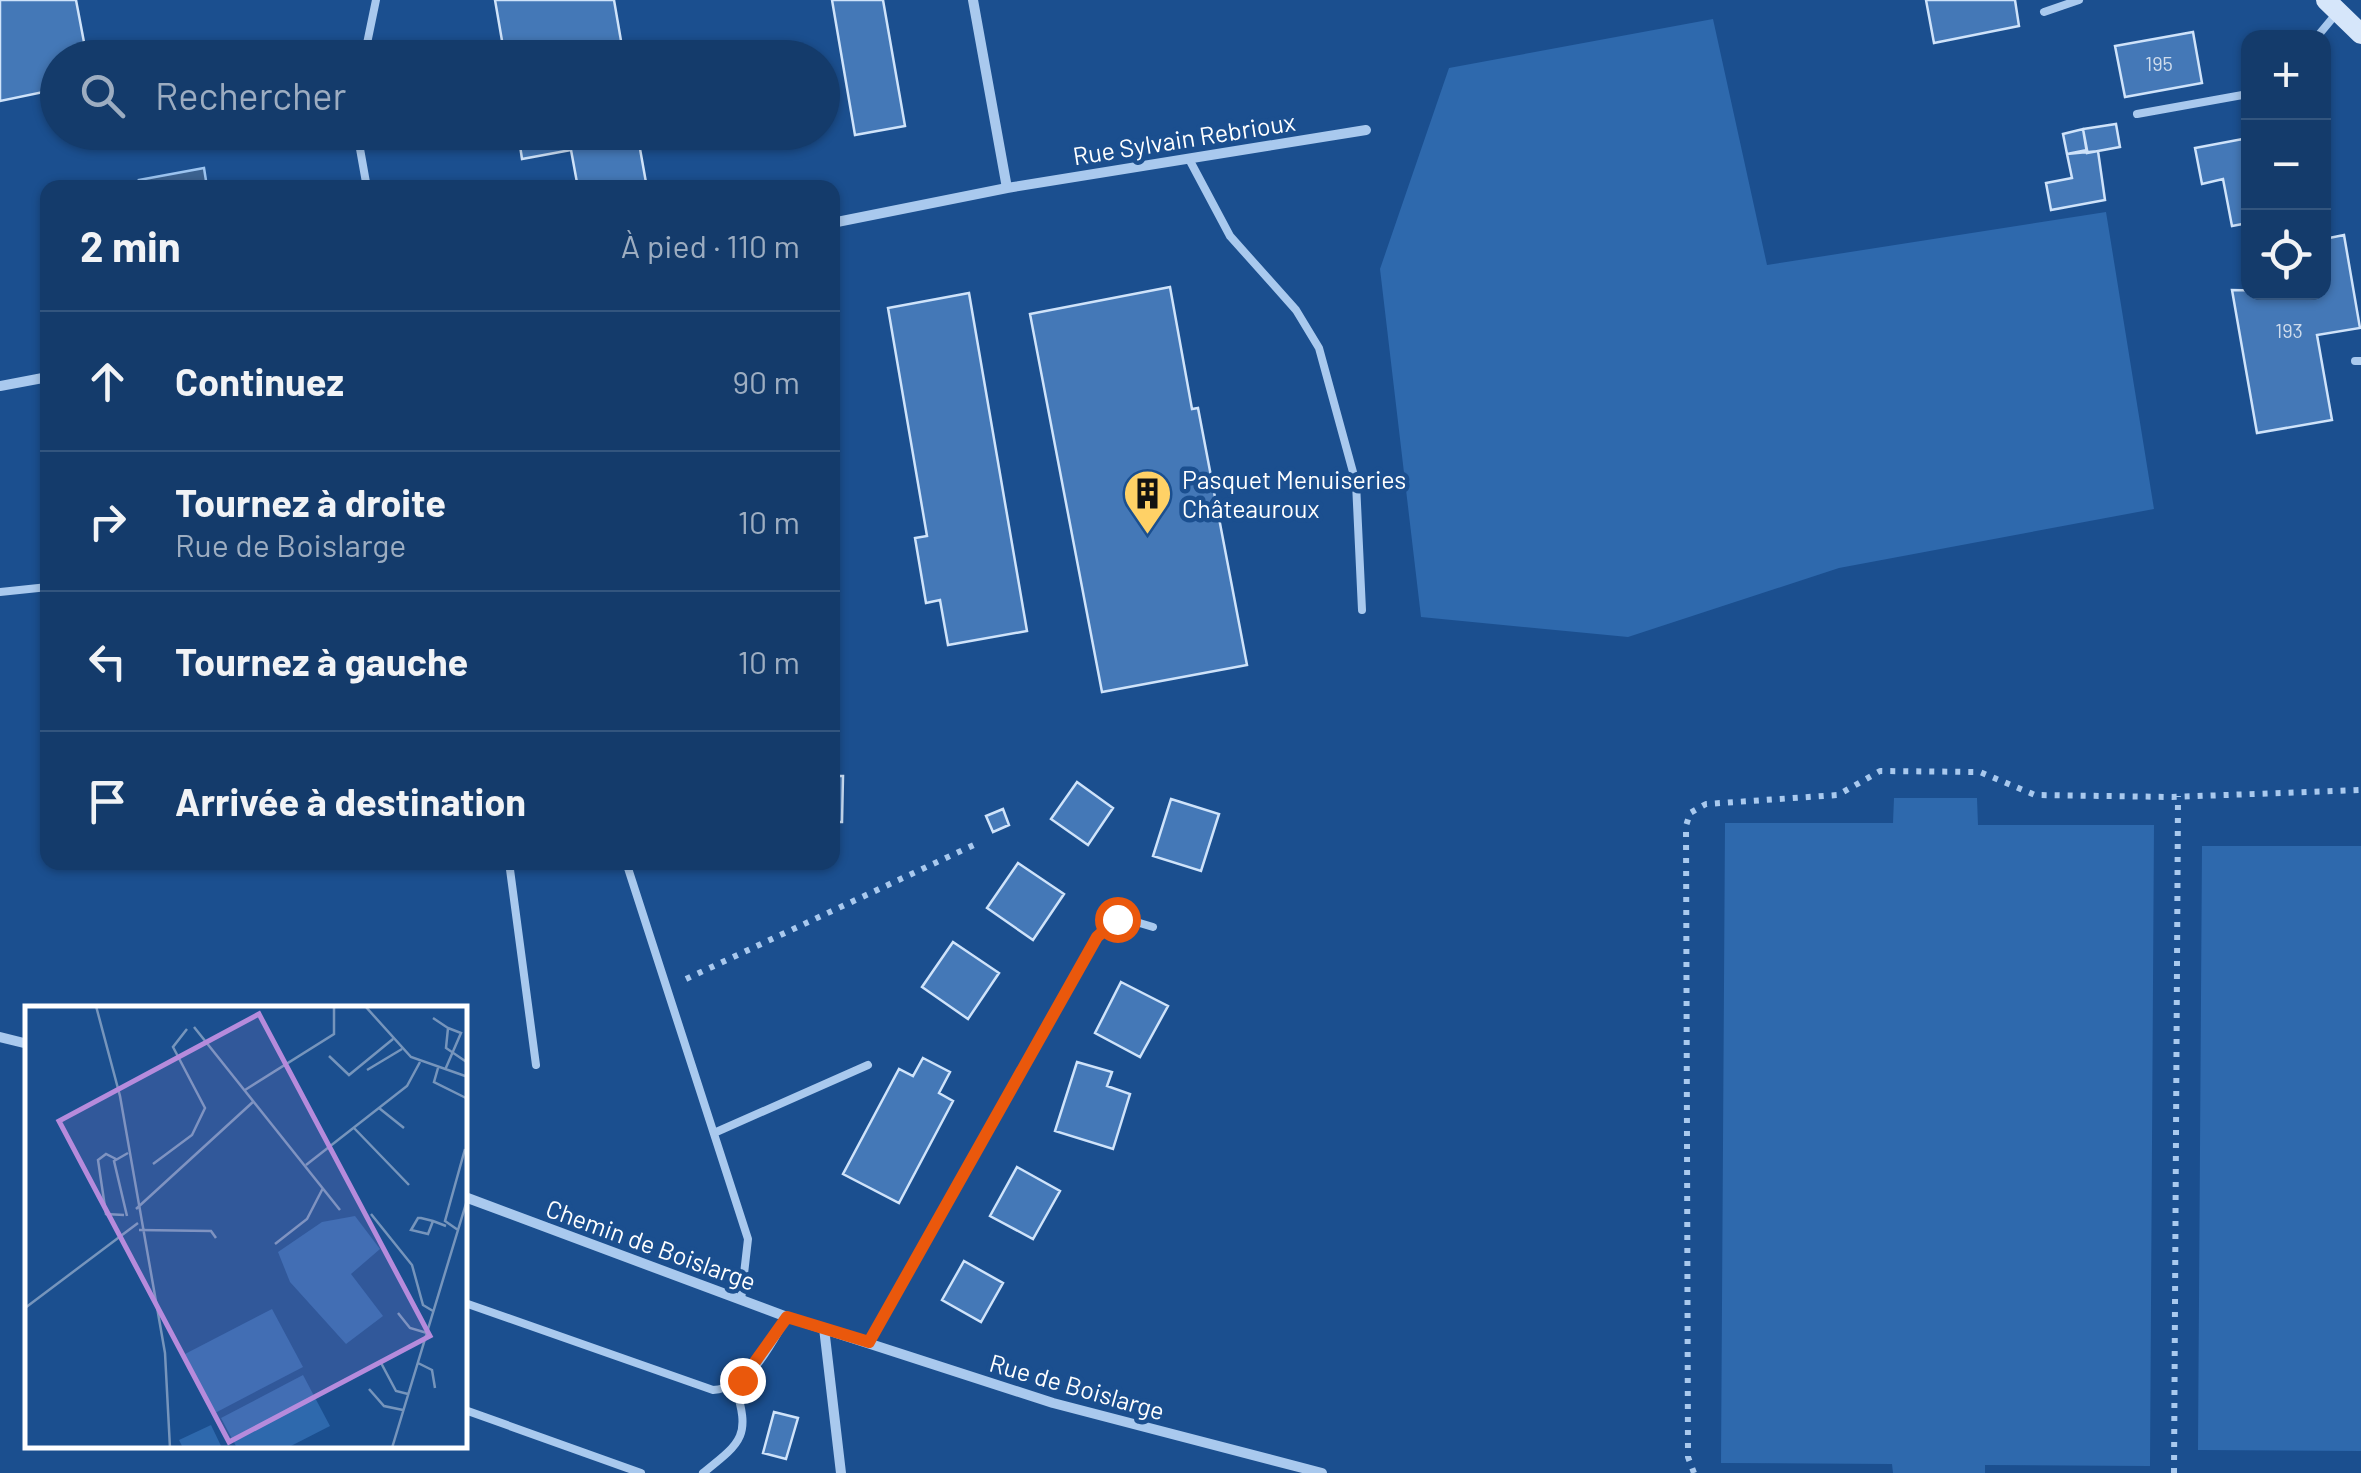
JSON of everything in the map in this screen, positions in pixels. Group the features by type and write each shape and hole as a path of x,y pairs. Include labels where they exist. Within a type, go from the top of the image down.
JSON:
{"main road":[{"path":"2332,6 2361,34"}],"street":[{"path":"974,0 1008,188"},
{"name":"Rue Sylvain Rebrioux","path":"840,220 1008,188 1366,130"},
{"path":"0,386 40,378"},
{"path":"0,1037 25,1043"},
{"name":"Chemin de Boislarge","path":"468,1198 824,1328"},
{"path":"824,1328 841,1473"},
{"name":"Rue de Boislarge","path":"824,1328 1102,1418 1322,1473"}],"lane":[{"path":"368,40 376,0"},
{"path":"2044,12 2079,0"},
{"path":"2320,30 2332,6"},
{"path":"2137,114 2241,95"},
{"path":"361,150 366,180"},
{"path":"1189,159 1230,236 1296,310 1319,348 1356,483 1362,610"},
{"path":"0,592 40,588"},
{"path":"509,870 536,1065"},
{"path":"629,870 748,1239 741,1300"},
{"path":"869,1342 1097,937 1111,922 1123,918 1153,927"},
{"path":"714,1133 868,1066"},
{"path":"468,1305 713,1390 734,1386 752,1372 787,1317"},
{"path":"703,1473 736,1446 742,1434 743,1412 734,1386"},
{"path":"468,1411 641,1473"}],"path":[{"path":"1694,1473 1688,1456 1686,826 1690,813 1706,804 1838,795 1880,771 1980,772 2035,795 2178,796 2361,790"},
{"path":"2174,1473 2178,796"},
{"path":"667,988 978,843"}],"shaded area":[{"path":"1713,19 1767,265 2106,212 2154,509 1839,568 1628,637 1421,617 1380,269 1449,68"},
{"path":"204,168 206,180 139,180"},
{"path":"1894,798 1977,798 1978,825 2154,825 2150,1466 1985,1465 1985,1473 1893,1473 1892,1464 1721,1463 1725,823 1893,823"},
{"path":"2202,846 2361,846 2361,1451 2198,1450"}],"building":[{"path":"0,0 76,0 84,40 40,40 40,93 0,101"},
{"path":"495,0 614,0 621,40 502,40"},
{"path":"832,0 883,0 905,126 855,135"},
{"path":"1926,0 2015,0 2019,26 1934,43"},
{"path":"2193,32 2202,83 2125,97 2115,46"},
{"path":"2116,124 2120,147 2087,153 2083,129"},
{"path":"2083,129 2087,150 2067,154 2063,134"},
{"path":"2241,139 2241,224 2232,226 2223,179 2202,184 2195,148"},
{"path":"521,150 571,150 522,159"},
{"path":"571,150 640,150 646,180 577,180"},
{"path":"2098,151 2105,200 2051,210 2046,183 2072,178 2067,154"},
{"path":"2344,235 2360,328 2317,335 2332,420 2257,433 2232,290 2241,290 2241,300 2331,300 2331,238"},
{"name":"Pasquet Menuiseries Châteauroux","path":"1170,287 1192,409 1198,408 1247,665 1102,692 1030,314"},
{"path":"969,293 1027,631 948,645 940,600 926,603 915,538 927,536 888,308"},
{"path":"840,776 843,776 840,822"},
{"path":"1077,782 1113,808 1088,845 1051,819"},
{"path":"1171,799 1219,814 1201,871 1153,856"},
{"path":"1003,809 1009,825 993,832 986,816"},
{"path":"1018,863 1064,894 1033,940 987,908"},
{"path":"953,942 999,973 968,1019 922,987"},
{"path":"1121,982 1168,1006 1140,1057 1095,1033"},
{"path":"923,1058 950,1072 939,1093 953,1101 899,1203 843,1174 899,1069 913,1076"},
{"path":"1077,1062 1112,1072 1107,1086 1130,1094 1113,1149 1055,1131"},
{"path":"1017,1167 1060,1191 1033,1239 990,1216"},
{"path":"964,1261 1003,1283 981,1322 942,1300"},
{"path":"774,1412 798,1418 786,1459 763,1453"}],"place":[{"name":"Pasquet Menuiseries Châteauroux","path":"1147,536"}],"route":[{"path":"742,1380 752,1372 787,1317 869,1342 1097,937 1117,919"}]}
